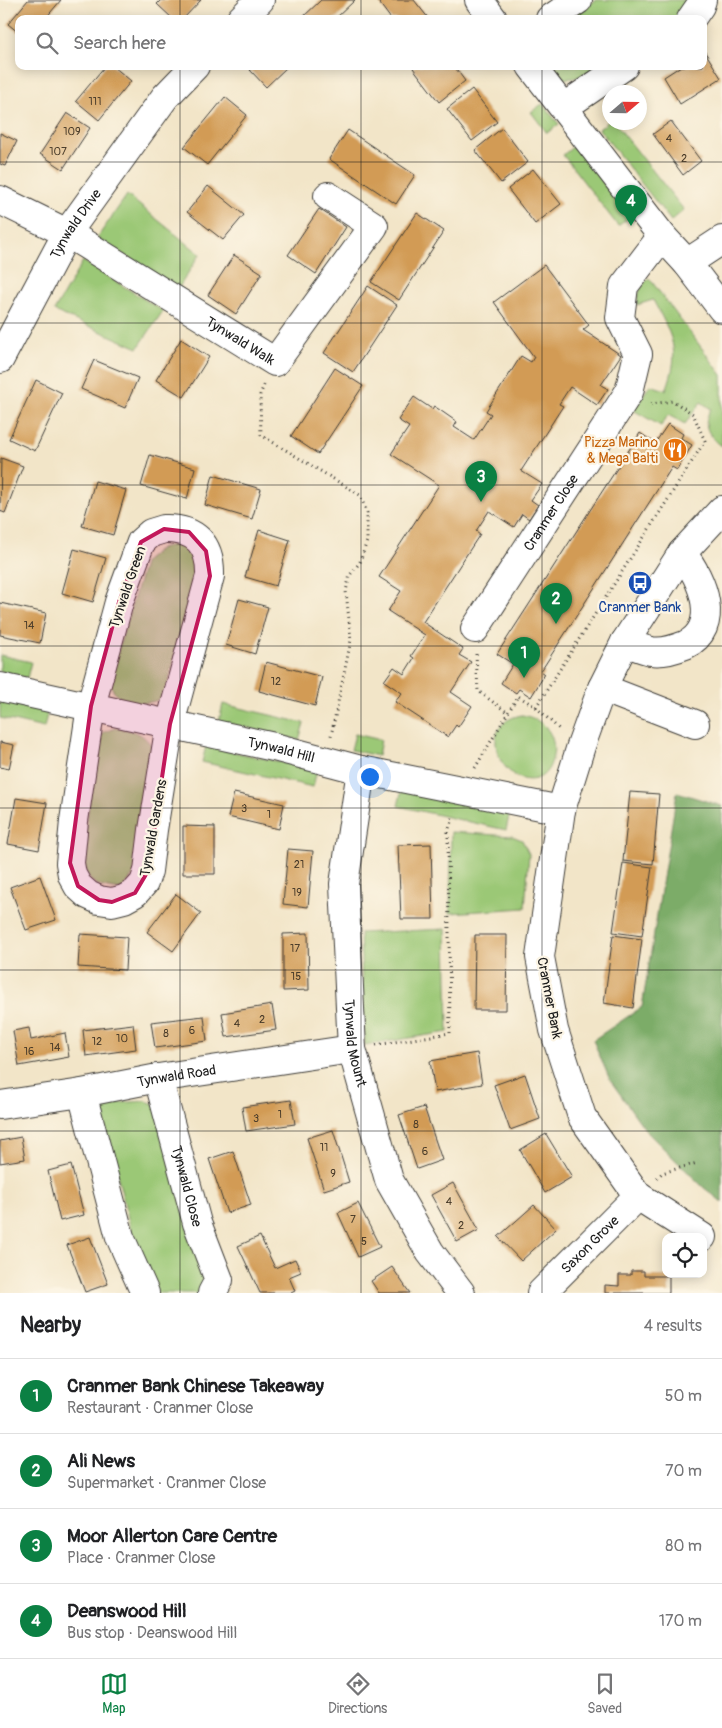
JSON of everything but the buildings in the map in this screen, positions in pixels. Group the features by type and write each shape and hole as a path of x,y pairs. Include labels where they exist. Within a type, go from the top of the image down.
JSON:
{"street":[{"path":"245,15 260,0"},
{"path":"479,0 490,15"},
{"path":"556,15 578,0"},
{"path":"694,15 702,0"},
{"name":"Tynwald Drive","path":"0,359 67,233 165,97 191,70"},
{"path":"534,70 662,236 687,263 722,309"},
{"path":"564,107 618,70"},
{"name":"Tynwald Walk","path":"0,200 67,233 275,362 374,226 328,196"},
{"name":"Cranmer Close","path":"475,629 629,392 638,354 620,318 624,286 662,236"},
{"path":"687,263 722,240"},
{"name":"Cranmer Bank","path":"697,1233 638,1196 582,1117 552,1021 540,957 561,810 602,688 625,642 682,553 722,510"},
{"name":"Tynwald Green","path":"91,706 119,602 141,542 152,533 164,529 176,529 189,532 199,540 206,551 210,563 210,576 170,724"},
{"path":"625,642 652,651 673,650 693,642 706,631 711,616 709,599 699,576 682,553"},
{"name":"Tynwald Hill","path":"0,688 274,746 361,770 561,810"},
{"path":"602,688 695,724"},
{"name":"Tynwald Gardens","path":"91,706 74,821 70,863 72,875 78,886 88,895 99,900 112,902 124,899 135,893 144,883 148,871 170,724"},
{"name":"Tynwald Mount","path":"361,770 344,884 352,1049 389,1180 430,1252 461,1293"},
{"name":"Tynwald Road","path":"0,1105 82,1093 158,1078 352,1049"},
{"name":"Tynwald Close","path":"158,1078 197,1223 219,1280 212,1293"},
{"path":"82,1093 120,1237 145,1293"},
{"name":"Saxon Grove","path":"541,1293 638,1196"},
{"name":"Cranmer Bank","path":"707,1240 722,1250"}],"path":[{"path":"275,362 260,395 261,435 360,495 366,513 368,541 360,562 350,575 346,591 351,640 326,760"},
{"path":"536,707 705,440 692,414 674,401 636,406 624,400"},
{"path":"475,629 478,691 508,713"},
{"path":"352,1049 450,1033 448,832 462,790 518,696 536,707 553,725 581,746"},
{"path":"638,1196 662,1173 697,1163"}],"highlighted area":[{"path":"164,529 189,532 206,551 210,576 170,724 148,871 135,893 112,902 99,900 78,886 70,863 91,706 119,602 141,542"}],"green space":[{"path":"596,0 692,0 681,15 572,15"},
{"path":"554,70 598,70 583,76 559,78"},
{"path":"542,104 559,124 547,133 531,112"},
{"path":"602,127 602,130 621,130 684,210 671,221 599,129"},
{"path":"575,145 630,217 618,226 563,155"},
{"path":"127,195 200,254 178,289 97,238"},
{"path":"83,261 163,311 138,348 54,311"},
{"path":"649,278 722,375 722,446 713,438 706,425 711,409 701,402 685,424 668,415 661,426 633,410 650,385 666,390 673,364 674,353 669,333 653,300 637,305 640,290"},
{"path":"176,544 192,550 200,567 164,698 146,703 133,703 115,693 109,680 145,561 161,548"},
{"path":"0,655 31,662 27,678 0,671"},
{"path":"0,700 48,710 44,728 0,718"},
{"path":"223,704 304,723 299,740 219,721"},
{"path":"522,715 531,717 544,726 552,738 554,746 550,766 543,775 536,779 524,779 513,774 504,765 498,753 496,741 499,730 507,720"},
{"path":"116,728 138,733 146,739 153,749 139,867 122,890 106,888 94,883 86,874 82,858 97,743 104,732"},
{"path":"355,734 381,740 378,756 351,750"},
{"path":"206,746 317,770 313,787 202,762"},
{"path":"402,789 510,812 506,830 398,806"},
{"path":"677,792 722,806 722,1202 703,1187 647,1132 610,1080 593,1040 642,1007"},
{"path":"451,832 512,836 522,840 529,854 525,908 450,913"},
{"path":"446,929 448,1032 365,1045 360,933"},
{"path":"146,1101 155,1104 206,1275 200,1293 157,1293 140,1266 102,1114 106,1106 115,1103"}],"place":[{"name":"Deanswood Hill","path":"631,226"},
{"name":"Pizza Marino & Mega Balti","path":"675,450"},
{"name":"Moor Allerton Care Centre","path":"481,502"},
{"name":"Cranmer Bank","path":"640,583"},
{"name":"Ali News","path":"556,624"},
{"name":"Cranmer Bank Chinese Takeaway","path":"524,678"}]}
